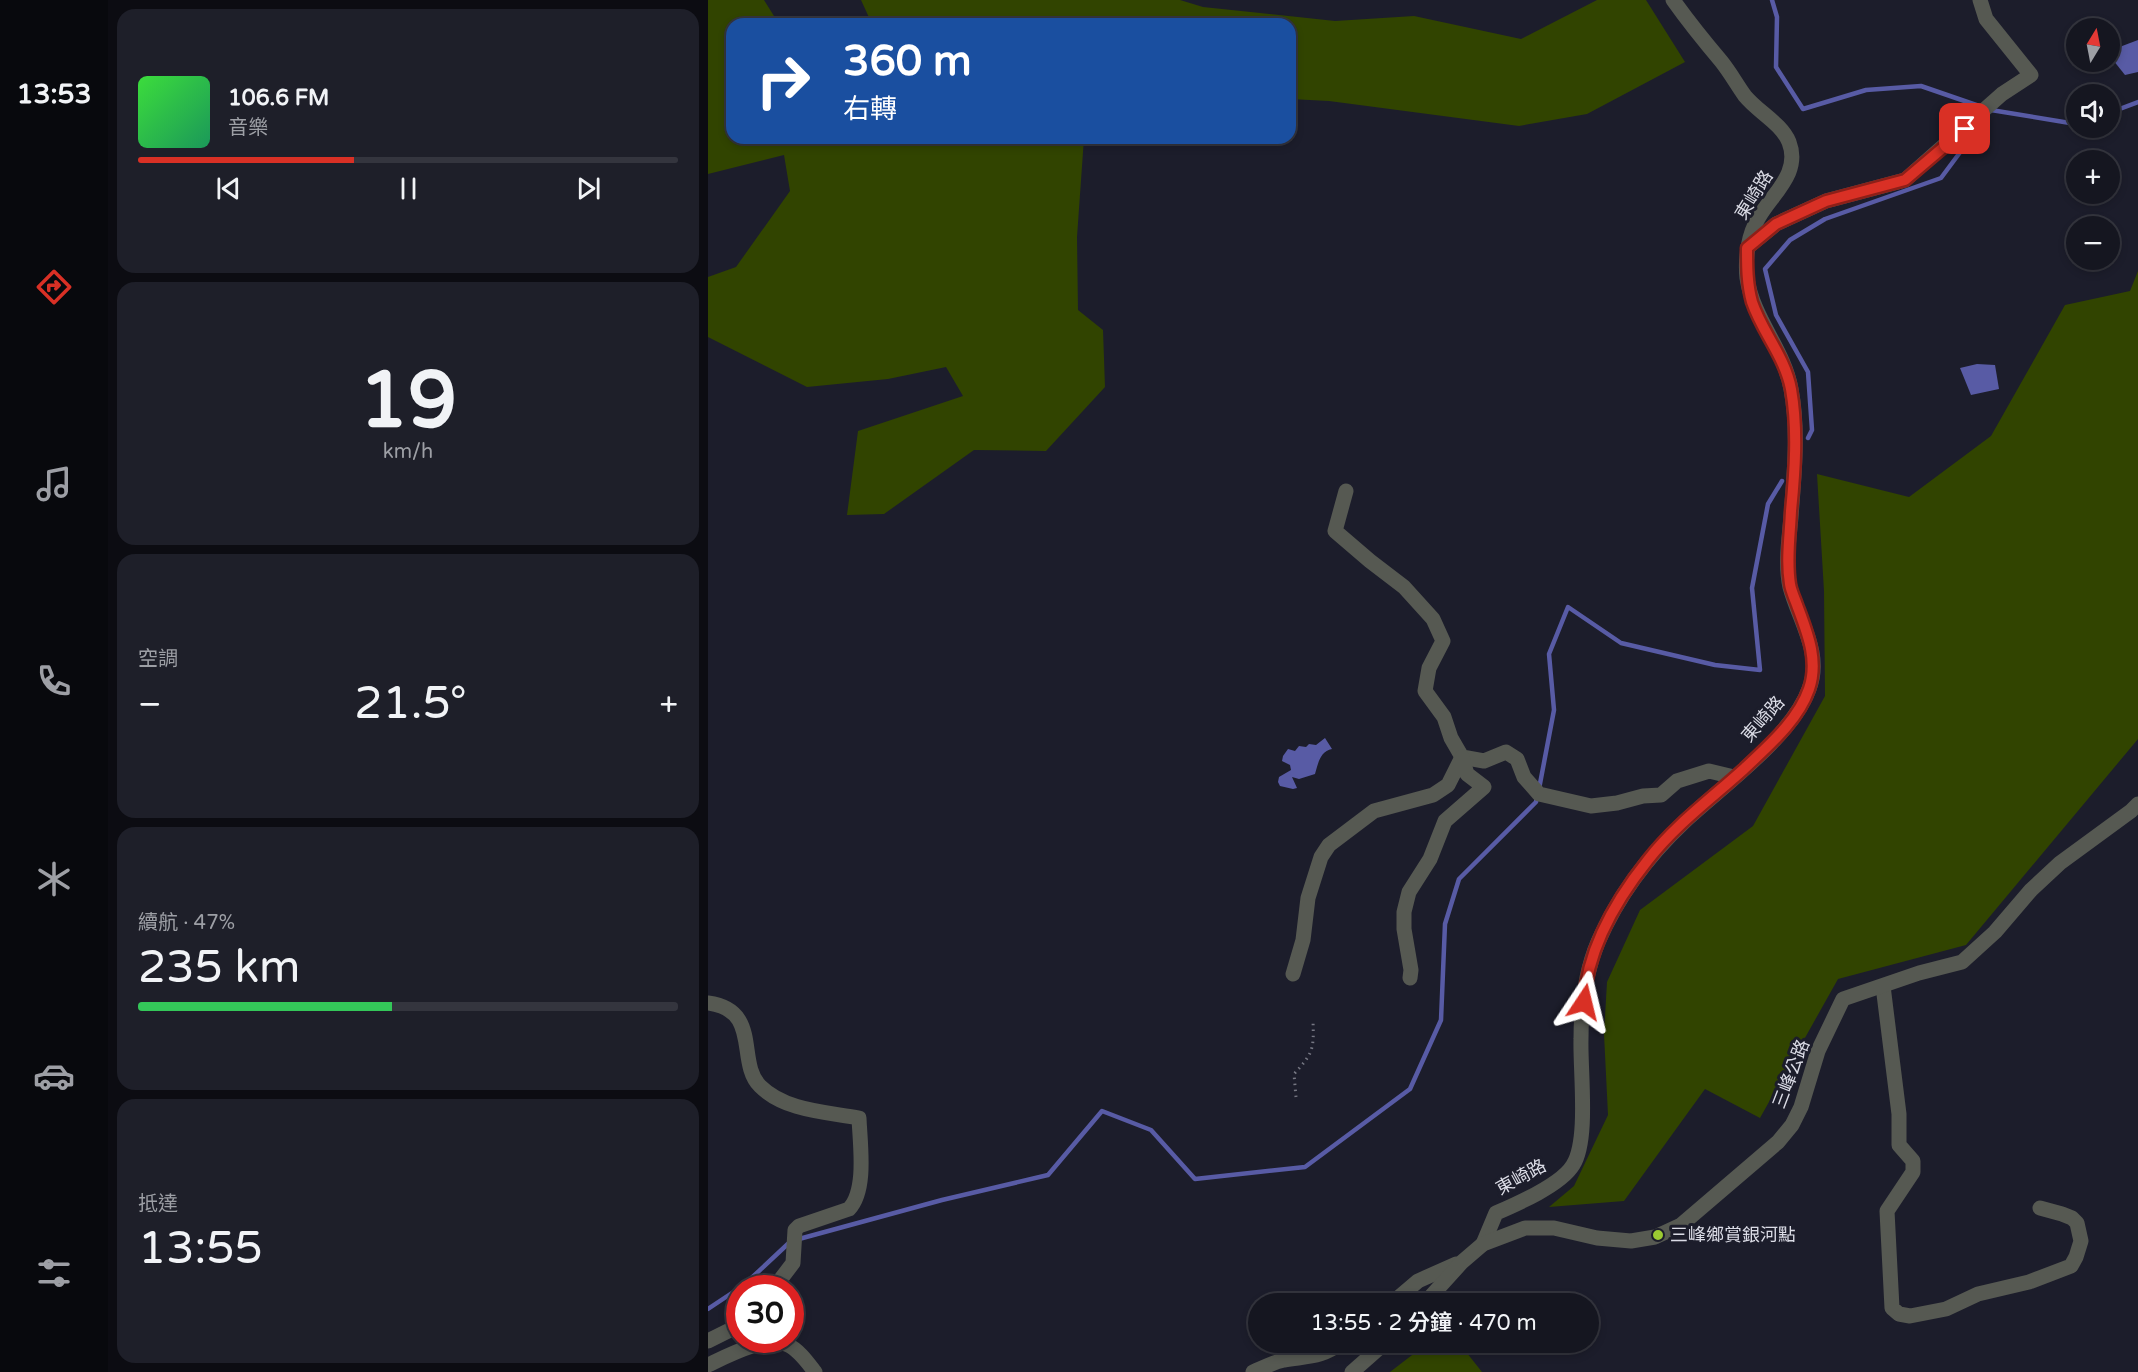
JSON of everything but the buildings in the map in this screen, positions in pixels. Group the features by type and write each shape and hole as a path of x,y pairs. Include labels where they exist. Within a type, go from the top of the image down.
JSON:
{"street":[{"name":"東崎路","path":"1483,1244 1496,1213 1525,1201 1565,1175 1579,1153 1581,1036 1585,986 1597,945 1614,909 1649,858 1793,720 1809,689 1814,668 1812,648 1790,585 1788,550 1795,458 1791,387 1779,355 1753,303 1747,277 1747,248 1757,219 1789,175 1792,158 1789,141 1779,128 1747,98 1673,0"},
{"path":"1747,248 1776,224 1826,201 1905,180 1995,101 2031,75 1986,19 1980,0"},
{"path":"1346,492 1335,531 1404,586 1433,619 1443,641 1430,668 1425,690 1444,717 1467,774 1484,787 1445,821 1430,860 1409,892 1404,912 1404,929 1411,970 1410,978"},
{"path":"1462,757 1484,760 1506,752 1517,759 1524,777 1534,789 1591,806 1617,803 1643,796 1661,795 1677,781 1709,771 1734,777"},
{"path":"1293,974 1303,940 1308,898 1321,857 1329,845 1374,811 1411,799 1433,795 1448,785 1462,757"},
{"name":"三峰公路","path":"1434,1293 1462,1262 1483,1244 1525,1228 1554,1228 1596,1238 1631,1241 1655,1237 1681,1225 1778,1142 1792,1125 1818,1051 1843,999 1919,973 1962,962 1995,932 2031,890 2060,863 2131,812 2138,804"},
{"path":"1883,986 1899,1114 1899,1145 1913,1161 1913,1172 1887,1211 1892,1308 1899,1314 1910,1316 1946,1309 1978,1294 2029,1282 2071,1266 2081,1241 2077,1223 2072,1218 2040,1208"},
{"path":"708,1003 725,1009 740,1022 744,1029 752,1074 758,1084 769,1094 794,1106 860,1118 860,1180 855,1203 849,1209 799,1226 795,1230 793,1263 784,1275"},
{"path":"1403,1293 1418,1281 1462,1262"},
{"path":"708,1341 726,1332"},
{"path":"708,1365 735,1352 774,1341 789,1345 815,1372"},
{"path":"1253,1372 1282,1360 1307,1358 1326,1353"},
{"path":"1352,1372 1374,1353"}],"path":[{"path":"1296,1097 1294,1074 1309,1058 1314,1046 1313,1022"}],"green space":[{"path":"708,0 764,0 775,18 726,18 726,144 1084,144 1077,237 1078,310 1103,330 1105,387 1046,451 974,450 884,514 847,515 858,431 963,396 946,367 888,379 807,387 708,337 708,277 736,267 790,191 784,155 708,174"},
{"path":"861,0 1180,0 1203,7 1335,21 1414,16 1521,39 1597,0 1646,0 1685,62 1587,114 1519,126 1329,101 1296,99 1296,18 869,18"},
{"path":"2138,271 2138,739 1966,945 1838,979 1760,1118 1705,1089 1624,1201 1549,1207 1574,1186 1608,1115 1604,1034 1607,982 1640,910 1753,826 1825,696 1824,591 1817,474 1909,497 1991,436 2065,305 2130,291"},
{"path":"1415,1353 1467,1353 1482,1372 1390,1372"}],"shaded area":[{"path":"2138,40 2138,72 2125,75 2120,69 2120,47"},
{"path":"1977,364 1995,365 1999,389 1971,395 1960,368"},
{"path":"1325,738 1332,749 1322,755 1315,774 1299,779 1292,777 1297,788 1280,786 1279,777 1291,770 1290,765 1282,761 1288,749 1295,751 1299,746 1316,745"}],"waterway":[{"path":"1772,0 1777,17 1776,67 1803,109 1866,90 1921,86 1982,107"},
{"path":"2120,109 2138,102"},
{"path":"1991,110 2066,122"},
{"path":"1808,438 1812,430 1808,372 1776,315 1765,269 1790,240 1825,219 1941,178 1987,116"},
{"path":"1539,789 1554,710 1549,654 1568,607 1621,643 1715,665 1760,670 1752,588 1768,504 1782,481"},
{"path":"799,1239 942,1200 1048,1175 1102,1111 1151,1130 1195,1179 1305,1167 1410,1089 1441,1020 1445,924 1459,879 1536,802 1537,797"},
{"path":"708,1309 744,1285 791,1241"}],"place":[{"name":"三峰鄉賞銀河點","path":"1658,1235"}],"route":[{"path":"1584,1002 1585,986 1597,945 1614,909 1649,858 1684,822 1757,757 1793,720 1809,689 1814,668 1812,648 1790,585 1788,550 1795,458 1791,387 1779,355 1753,303 1747,277 1747,248 1776,224 1826,201 1905,180 1965,129"}]}
